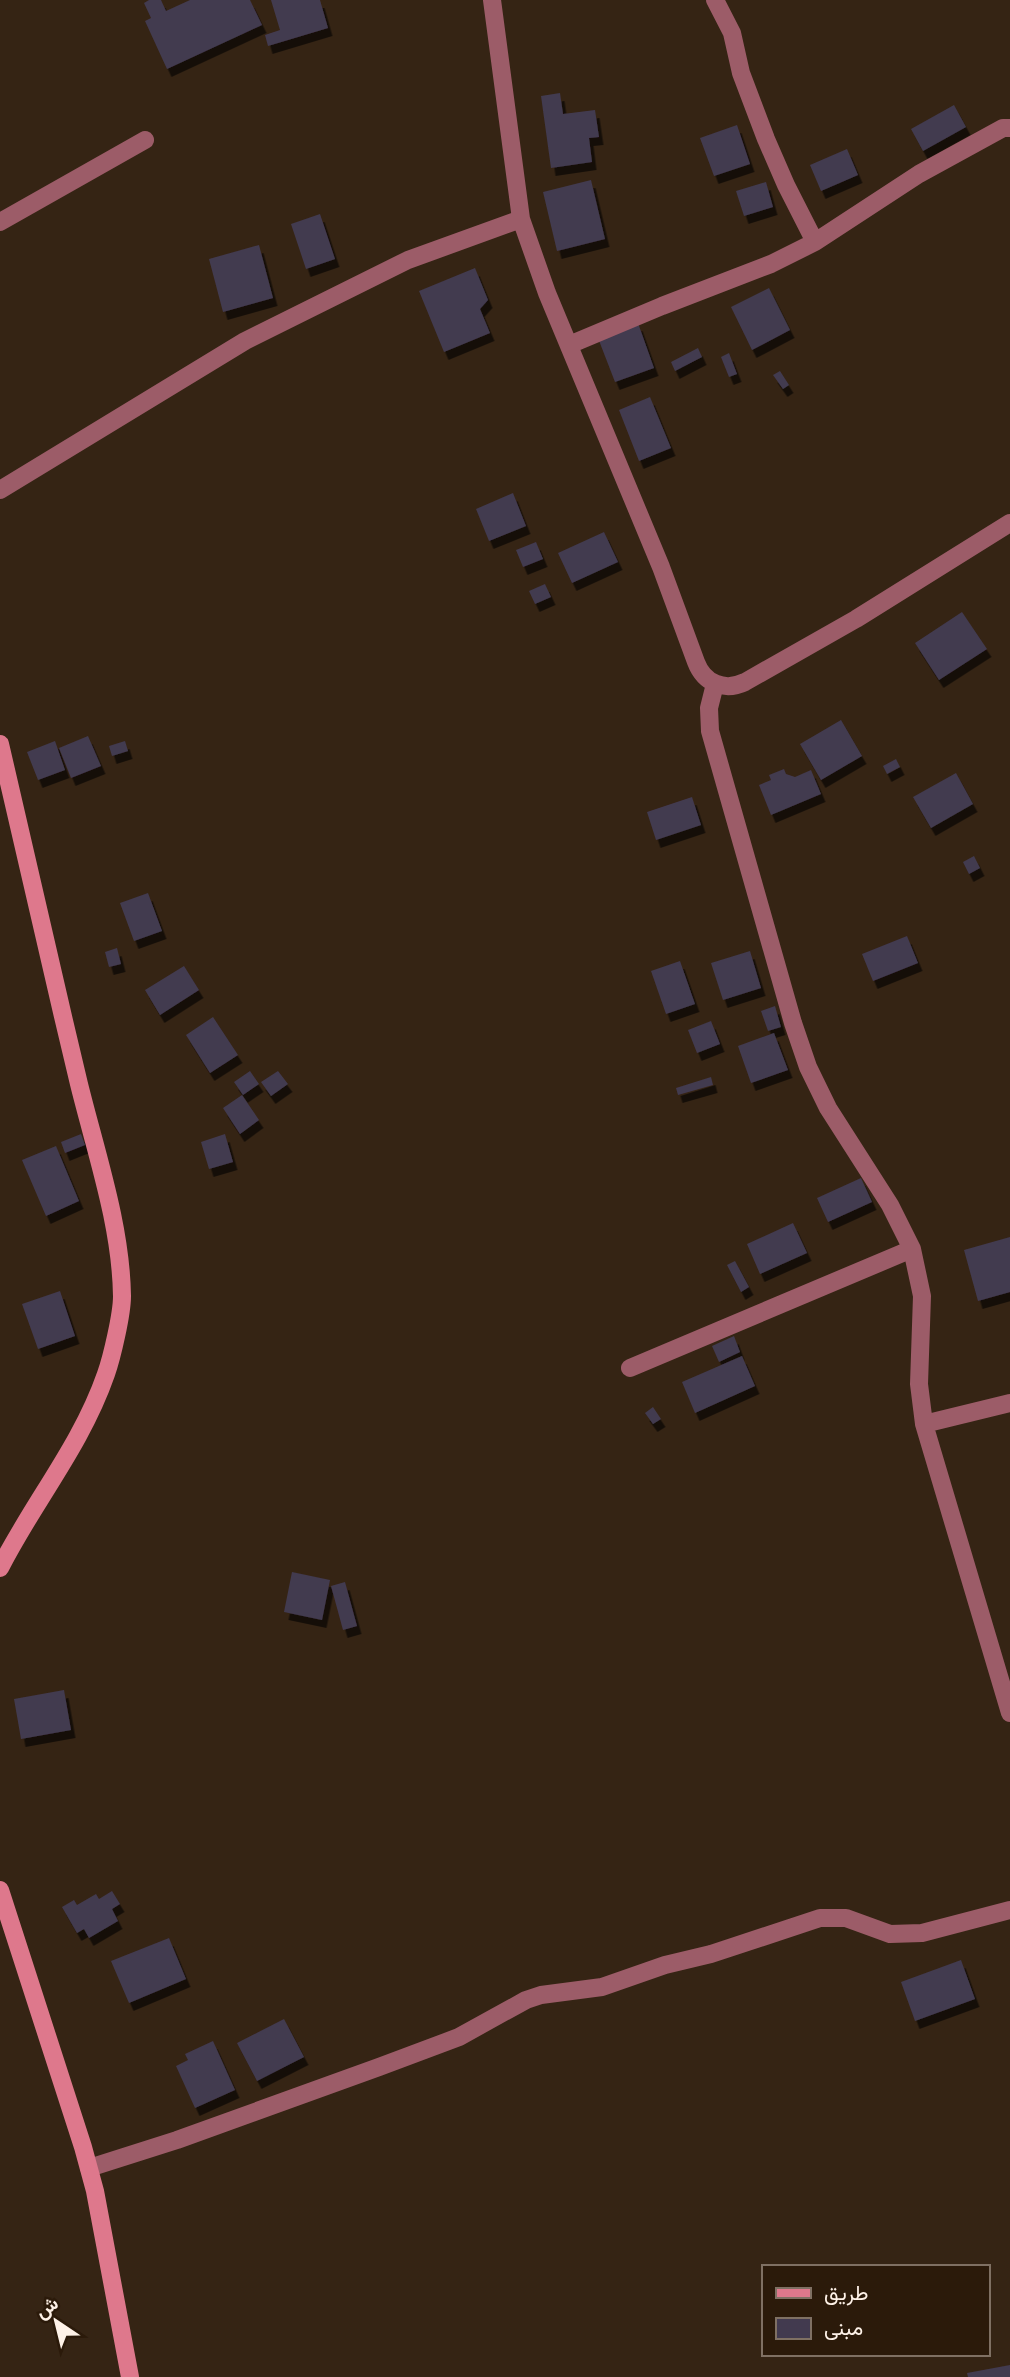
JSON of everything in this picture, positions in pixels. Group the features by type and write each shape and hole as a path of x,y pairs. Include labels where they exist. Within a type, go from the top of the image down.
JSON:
{"street":[{"path":"492,0 521,219 547,293 661,567 699,669 708,681 730,687 745,682 856,619 1010,523"},
{"path":"715,0 732,33 741,73 766,139 815,242"},
{"path":"569,345 771,264 815,242 919,174 1003,128 1010,128"},
{"path":"0,222 145,140"},
{"path":"0,490 245,341 408,260 521,219"},
{"path":"715,684 709,708 710,731 800,1045 828,1108 890,1205 912,1249 922,1296 919,1384 924,1424 1010,1713"},
{"path":"0,744 114,1227 122,1298 107,1373 83,1427 60,1469 16,1536 0,1568"},
{"path":"630,1368 912,1249"},
{"path":"924,1424 1010,1403"},
{"path":"0,1890 89,2168 101,2216 130,2377"},
{"path":"89,2168 177,2140 458,2037 526,2000 541,1995 602,1987 820,1917 846,1918 890,1934 922,1933 1010,1910"}],"building":[{"path":"161,0 166,11 190,0 250,0 262,25 167,69 145,21 151,18 144,3"},
{"path":"271,0 320,0 328,28 268,46 265,35 280,30"},
{"path":"560,93 563,114 595,110 599,137 589,138 592,162 551,168 541,96"},
{"path":"954,105 966,127 923,151 911,129"},
{"path":"737,125 750,164 714,176 700,138"},
{"path":"847,149 858,175 821,191 810,165"},
{"path":"591,180 605,239 557,251 543,192"},
{"path":"766,182 773,207 744,216 736,191"},
{"path":"320,214 335,259 306,269 291,224"},
{"path":"259,245 273,298 223,312 209,259"},
{"path":"475,268 488,300 480,309 490,333 444,352 419,291"},
{"path":"769,288 790,330 752,350 731,307"},
{"path":"638,323 654,368 615,382 598,338"},
{"path":"698,348 702,357 675,371 671,362"},
{"path":"729,353 737,374 729,377 721,357"},
{"path":"780,371 789,385 783,389 773,375"},
{"path":"650,397 671,448 639,461 619,410"},
{"path":"513,493 526,526 489,541 476,509"},
{"path":"604,532 618,562 572,583 558,553"},
{"path":"536,542 543,559 523,567 516,550"},
{"path":"545,584 551,597 535,604 529,591"},
{"path":"962,612 987,649 939,680 915,643"},
{"path":"841,720 862,756 821,780 800,744"},
{"path":"88,736 101,766 71,778 59,748"},
{"path":"55,741 65,770 38,780 27,752"},
{"path":"125,741 128,751 112,756 109,746"},
{"path":"896,759 900,767 887,774 883,766"},
{"path":"784,769 786,774 795,777 811,770 821,794 771,815 759,785 771,780 769,775"},
{"path":"956,773 973,804 931,828 913,797"},
{"path":"692,797 701,825 656,840 647,812"},
{"path":"974,856 980,868 969,874 963,862"},
{"path":"148,893 162,931 134,941 120,903"},
{"path":"907,936 918,963 873,981 862,954"},
{"path":"117,948 121,964 109,967 105,952"},
{"path":"750,951 761,988 723,1000 711,963"},
{"path":"680,961 695,1004 666,1014 651,971"},
{"path":"184,966 199,990 160,1015 145,990"},
{"path":"775,1006 781,1027 768,1031 761,1011"},
{"path":"213,1017 238,1055 210,1073 186,1035"},
{"path":"711,1021 720,1044 697,1053 688,1030"},
{"path":"774,1033 788,1070 751,1083 738,1046"},
{"path":"250,1071 259,1084 243,1095 234,1082"},
{"path":"278,1071 288,1084 271,1096 261,1082"},
{"path":"711,1077 713,1085 678,1095 676,1088"},
{"path":"242,1095 259,1120 240,1134 223,1108"},
{"path":"81,1134 85,1145 65,1153 61,1142"},
{"path":"225,1134 233,1162 209,1169 201,1142"},
{"path":"56,1146 79,1201 46,1216 22,1160"},
{"path":"861,1178 872,1202 828,1222 817,1198"},
{"path":"793,1223 807,1253 760,1274 747,1244"},
{"path":"1010,1237 1010,1292 978,1301 964,1250"},
{"path":"735,1261 749,1287 741,1292 727,1265"},
{"path":"60,1291 75,1336 38,1349 22,1304"},
{"path":"734,1336 740,1352 719,1362 712,1346"},
{"path":"742,1356 755,1386 695,1413 682,1382"},
{"path":"653,1407 661,1419 653,1424 645,1413"},
{"path":"292,1572 330,1580 322,1620 284,1612"},
{"path":"345,1582 357,1626 343,1630 331,1586"},
{"path":"64,1690 71,1730 21,1739 14,1699"},
{"path":"112,1891 120,1904 112,1909 118,1921 89,1938 84,1929 77,1933 62,1907 74,1900 77,1905 96,1894 99,1899"},
{"path":"169,1938 186,1979 129,2003 111,1961"},
{"path":"961,1960 975,1999 915,2021 901,1982"},
{"path":"284,2019 304,2057 257,2081 237,2043"},
{"path":"213,2041 235,2090 195,2108 176,2066 188,2060 185,2054"},
{"path":"1010,2365 1010,2377 968,2377 967,2373"}]}
